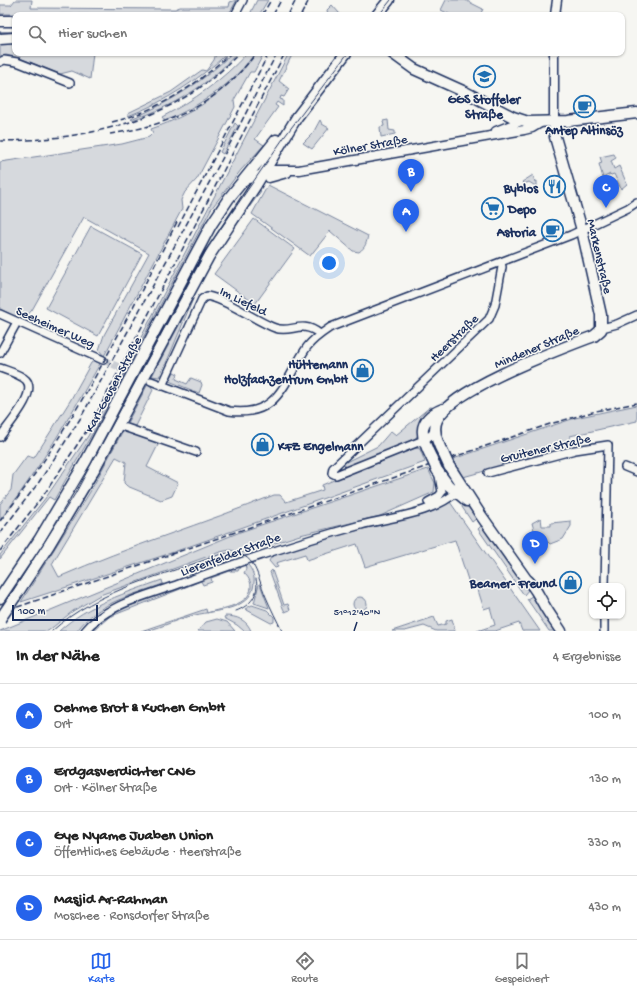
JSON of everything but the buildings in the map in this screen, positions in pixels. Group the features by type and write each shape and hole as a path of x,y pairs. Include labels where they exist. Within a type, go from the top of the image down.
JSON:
{"main road":[{"path":"380,12 390,0"},
{"path":"0,21 12,21"},
{"path":"0,39 12,38"},
{"path":"396,56 414,69 465,92 516,121 542,122"},
{"path":"405,56 423,68 542,122"},
{"path":"269,174 266,158 286,127 297,117 340,57"},
{"name":"Kölner Straße","path":"542,122 637,113"},
{"name":"Markenstraße","path":"554,122 554,137 582,230 601,315 602,328"},
{"name":"Karl-Geusen-Straße","path":"0,598 39,540 86,461 211,225 243,181 266,158"},
{"name":"Karl-Geusen-Straße","path":"0,619 76,503 209,256 269,174"},
{"name":"Mindener Straße","path":"424,440 422,430 428,420 435,413 447,408 492,379 594,336 600,332 602,328"},
{"name":"Mindener Straße","path":"436,432 438,417 447,408"},
{"path":"436,432 443,454 459,490"},
{"path":"424,440 437,470 459,490 480,514 526,579 528,586 543,604 561,631"}],"street":[{"path":"237,12 243,0"},
{"path":"555,12 557,0"},
{"path":"554,56 554,122"},
{"path":"0,62 4,60 17,62 70,83"},
{"name":"Kölner Straße","path":"480,137 516,121"},
{"name":"Kölner Straße","path":"269,174 368,158 532,128 542,122"},
{"path":"243,181 269,174"},
{"path":"151,381 229,411 238,412 256,410 278,396 288,382 308,347 320,334 346,320 582,230 637,202"},
{"name":"Heerstraße","path":"346,471 336,475 331,471 375,426 448,360 489,319 495,305 502,267 500,262"},
{"name":"Im Liefeld","path":"162,386 204,298 211,297 276,329 306,327 312,328 320,334"},
{"name":"Seeheimer Weg","path":"0,314 103,360"},
{"name":"Mindener Straße","path":"602,328 617,324 637,315"},
{"path":"0,353 17,322"},
{"path":"0,368 24,378 30,391 25,402 0,437"},
{"name":"Karl-Geusen-Straße","path":"118,425 196,452"},
{"name":"Mindener Straße","path":"346,471 424,440 436,432"},
{"path":"424,440 434,442 443,454"},
{"name":"Gruitener Straße","path":"488,472 575,450 608,445 605,583"},
{"path":"625,467 637,472"},
{"path":"437,470 442,484 441,493"},
{"name":"Lierenfelder Straße","path":"391,517 428,502 441,493 459,490"},
{"name":"Lierenfelder Straße","path":"85,631 92,623 108,612 248,558 292,544 421,510 459,490"},
{"path":"604,619 604,631"}],"shaded area":[{"path":"15,0 32,0 31,8 175,9 180,7 229,7 230,2 237,0 230,12 12,12 12,14 0,14 0,5 11,5"},
{"path":"257,0 268,0 261,12 251,12"},
{"path":"446,0 465,0 483,9 482,12 445,12 441,10"},
{"path":"332,5 338,12 327,12 327,10"},
{"path":"0,41 12,41 12,56 93,56 90,79 72,71 60,74 20,58 6,55 0,56"},
{"path":"215,56 224,56 205,72 193,81 169,97 128,116 128,113 171,92 202,70 206,71"},
{"path":"229,56 234,56 226,65 189,94 161,109 132,120 131,119 172,99 221,64"},
{"path":"244,56 253,56 237,75 215,93 191,108 165,121 162,117 208,89"},
{"path":"255,56 262,56 254,72 250,72 234,100 235,107 197,179 185,192 181,200 182,209 104,356 99,350 104,335 149,253 84,217 32,310 23,320 0,309 0,162 122,144 149,137 153,133 151,129 168,123 197,108 222,90 246,67"},
{"path":"287,56 292,56 279,81 289,89 284,97 281,96 280,99 283,100 283,106 277,102 275,105 278,107 255,139 264,145 241,170 211,209 95,429 54,500 49,497 0,559 0,555 47,496 88,436 124,370"},
{"path":"320,120 322,124 329,128 312,149 303,143 313,133"},
{"path":"388,120 389,130 395,131 395,134 381,137 380,127 384,126 383,121"},
{"path":"235,123 238,126 223,154 220,152"},
{"path":"614,154 616,158 611,161 614,169 619,166 627,184 621,189 614,174 610,174 603,178 599,164 602,163 600,157"},
{"path":"533,175 535,182 537,181 537,187 529,182 524,184 522,182"},
{"path":"268,185 368,236 364,247 359,252 353,251 330,231 310,256 252,214"},
{"path":"260,190 261,191 217,252"},
{"path":"254,219 295,249 255,304 214,274"},
{"path":"91,226 142,254 98,336 46,308"},
{"path":"193,299 159,377 152,376"},
{"path":"95,360 101,362 66,423 28,482 0,520 0,504 11,490 13,475 27,456 34,458 70,401 91,363"},
{"path":"174,372 178,374 176,379 187,384 191,378 201,382 202,385 199,393 169,381"},
{"path":"149,382 153,390 133,430 159,443 147,467 178,483 172,496 161,500 127,486 124,483 126,462 116,457 52,564 59,577 112,555 274,495 280,495 286,502 323,490 322,485 412,447 420,449 425,462 168,554 21,602 90,492"},
{"path":"637,405 637,421 570,436 572,447 463,477 453,459 575,418"},
{"path":"430,407 437,408 415,439 345,469 344,463 378,446 391,431 396,435"},
{"path":"121,429 118,438 97,477 31,583 30,582 81,501"},
{"path":"428,442 434,445 453,481 452,483 443,475"},
{"path":"428,469 435,483 434,492 380,516 300,535 244,553 230,550 220,552 100,595 73,611 48,631 0,631 240,532"},
{"path":"463,501 477,518 472,522 462,507"},
{"path":"450,502 540,631 522,631 519,623 495,631 477,631 495,625 490,607 484,609 476,584 470,586 455,540 365,567 357,544 307,560 305,554 276,563 278,567 275,568 269,561 274,552 421,514"},
{"path":"541,518 542,526 551,526 551,523 571,521 571,526 563,539 550,544 548,542 545,544 534,530 532,523"},
{"path":"482,525 528,590 524,595 478,529"},
{"path":"245,562 251,569 254,577 252,592 246,600 239,605 208,613 234,605 246,598 251,587 249,579 244,573 246,569 245,564 241,565 238,571 230,571 211,578 212,582 203,585 201,581 109,617 93,631 88,631 111,613"},
{"path":"272,570 284,605 288,604 290,610 285,612 270,572"},
{"path":"162,580 163,584 116,601 94,613 77,631 59,631 82,613 95,606"},
{"path":"260,584 269,608 254,603"},
{"path":"532,596 557,631 549,631 527,599"},
{"path":"360,597 365,599 367,604 365,609 360,611 355,609 353,604 355,599"},
{"path":"252,605 267,610 274,617 274,622 271,623 245,609"},
{"path":"206,609 207,613 185,618 153,629 141,631"},
{"path":"225,616 241,619 247,624 251,631 244,631 237,625 224,618"},
{"path":"434,617 438,626 446,624 446,621 452,619 455,631 436,631 424,626 405,631 392,631"},
{"path":"217,619 227,622 235,631 198,631 206,622"}],"tunnel":[{"path":"103,360 147,379"}],"tram line":[{"path":"381,12 391,0"},
{"path":"0,32 12,32"},
{"path":"0,611 75,494 208,247 285,136 346,56"},
{"path":"52,631 90,604 110,594 221,554 233,553 248,558 252,564 282,631"},
{"path":"236,611 246,606 253,599 257,590 256,579"}],"railway":[{"path":"264,12 271,0"},
{"path":"275,12 281,0"},
{"path":"290,12 296,0"},
{"path":"303,12 309,0"},
{"path":"112,122 161,104 204,76 227,56"},
{"path":"0,141 33,140 66,136 98,131 130,122 160,110 188,95 215,76 236,56"},
{"path":"110,134 154,125 192,109 209,99 226,86 254,56"},
{"path":"178,227 267,56"},
{"path":"0,533 39,482 80,419 221,161 275,56"},
{"path":"0,551 45,493 91,424 283,56"},
{"path":"0,521 51,450 74,413 117,337 178,220"},
{"path":"0,613 550,424 596,411 637,403"}],"place":[{"name":"GGS Stoffeler Straße","path":"484,76"},
{"name":"Antep Altinsöz","path":"584,107"},
{"name":"Byblos","path":"554,187"},
{"name":"Erdgasverdichter CNG","path":"411,192"},
{"name":"Depo","path":"493,208"},
{"name":"Gye Nyame Juaben Union","path":"606,208"},
{"name":"Astoria","path":"552,231"},
{"name":"Oehme Brot & Kuchen GmbH","path":"406,232"},
{"name":"Hüttemann Holzfachzentrum GmbH","path":"363,370"},
{"name":"KFZ Engelmann","path":"262,445"},
{"name":"Masjid Ar-Rahman","path":"535,564"},
{"name":"Beamer- Freund","path":"571,582"}]}
